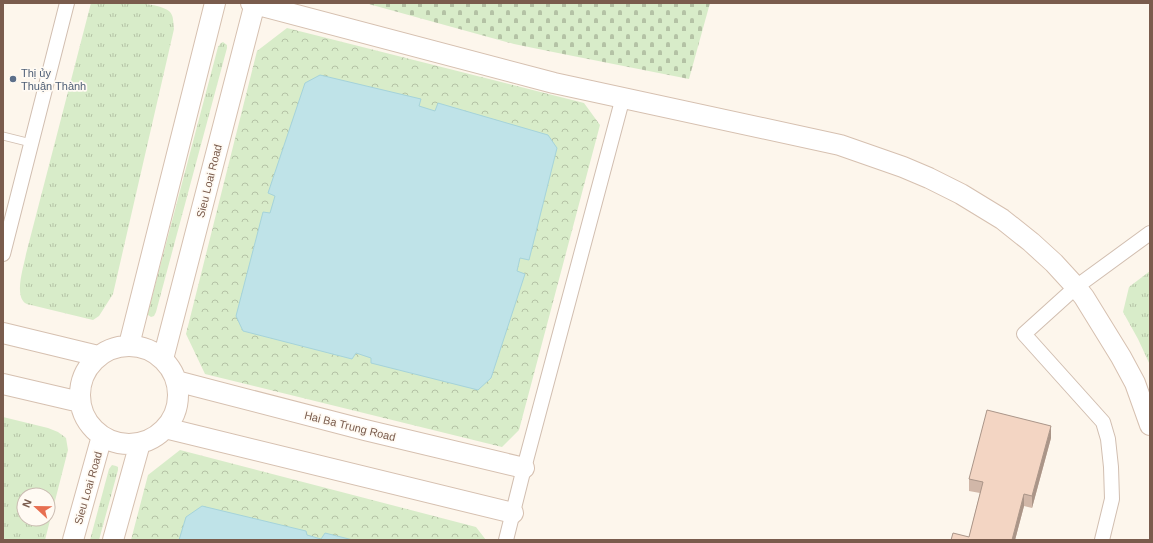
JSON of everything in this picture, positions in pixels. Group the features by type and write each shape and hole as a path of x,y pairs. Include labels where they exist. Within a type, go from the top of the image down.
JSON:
{"main road":[{"path":"129,345 215,3"},
{"path":"253,3 554,82 840,145 903,167 929,178 961,194 1002,219 1054,263 1076,287 1084,297 1121,357 1135,383 1150,425"},
{"name":"Sieu Loai Road","path":"163,359 253,3"},
{"path":"3,333 98,356"},
{"path":"129,345 148,349 163,359 170,367 178,389 178,401 175,412 165,428 151,439 140,443 128,444 116,442 95,431 82,412 80,393 84,374 88,366 98,356 111,349 129,345"},
{"name":"Hai Ba Trung Road","path":"176,382 365,430 524,468"},
{"path":"3,384 80,402"},
{"path":"165,428 513,513"},
{"name":"Sieu Loai Road","path":"73,540 102,436"},
{"path":"113,540 140,443"}],"street":[{"path":"3,254 67,3"},
{"path":"506,540 623,97"},
{"path":"1102,540 1112,499 1108,439 1103,422 1024,334 1076,287 1150,232"}],"lane":[{"path":"3,136 31,143"}],"green space":[{"path":"91,3 132,3 162,7 169,11 172,15 174,29 113,294 99,316 93,320 26,304 20,293 22,272 26,254"},
{"path":"365,3 710,3 689,79 514,44"},
{"path":"287,28 584,103 600,125 519,430 502,447 205,374 186,334 257,51"},
{"path":"223,42 227,45 227,48 156,312 154,316 151,317 148,315 148,312 218,47"},
{"path":"1150,271 1150,365 1123,312 1129,287"},
{"path":"3,417 48,428 58,432 66,438 68,450 56,497 56,487 16,487 16,527 48,527 45,540 3,540"},
{"path":"180,450 476,527 486,540 131,540 148,475"},
{"path":"112,465 118,467 118,470 99,540 90,540 109,469"}],"water":[{"path":"320,75 421,99 419,106 435,111 438,103 548,135 557,148 529,260 520,258 517,271 525,274 491,378 478,390 371,363 371,358 356,353 352,359 243,331 236,316 263,212 270,213 275,196 268,193 305,83"},
{"path":"202,506 306,531 307,535 321,539 325,533 353,540 179,540 186,517"}],"building":[{"path":"987,410 1051,426 1032,496 1024,494 1012,540 951,540 953,533 969,537 983,482 969,479"}],"place":[{"name":"Thị ủy Thuận Thành","path":"13,79"}]}
